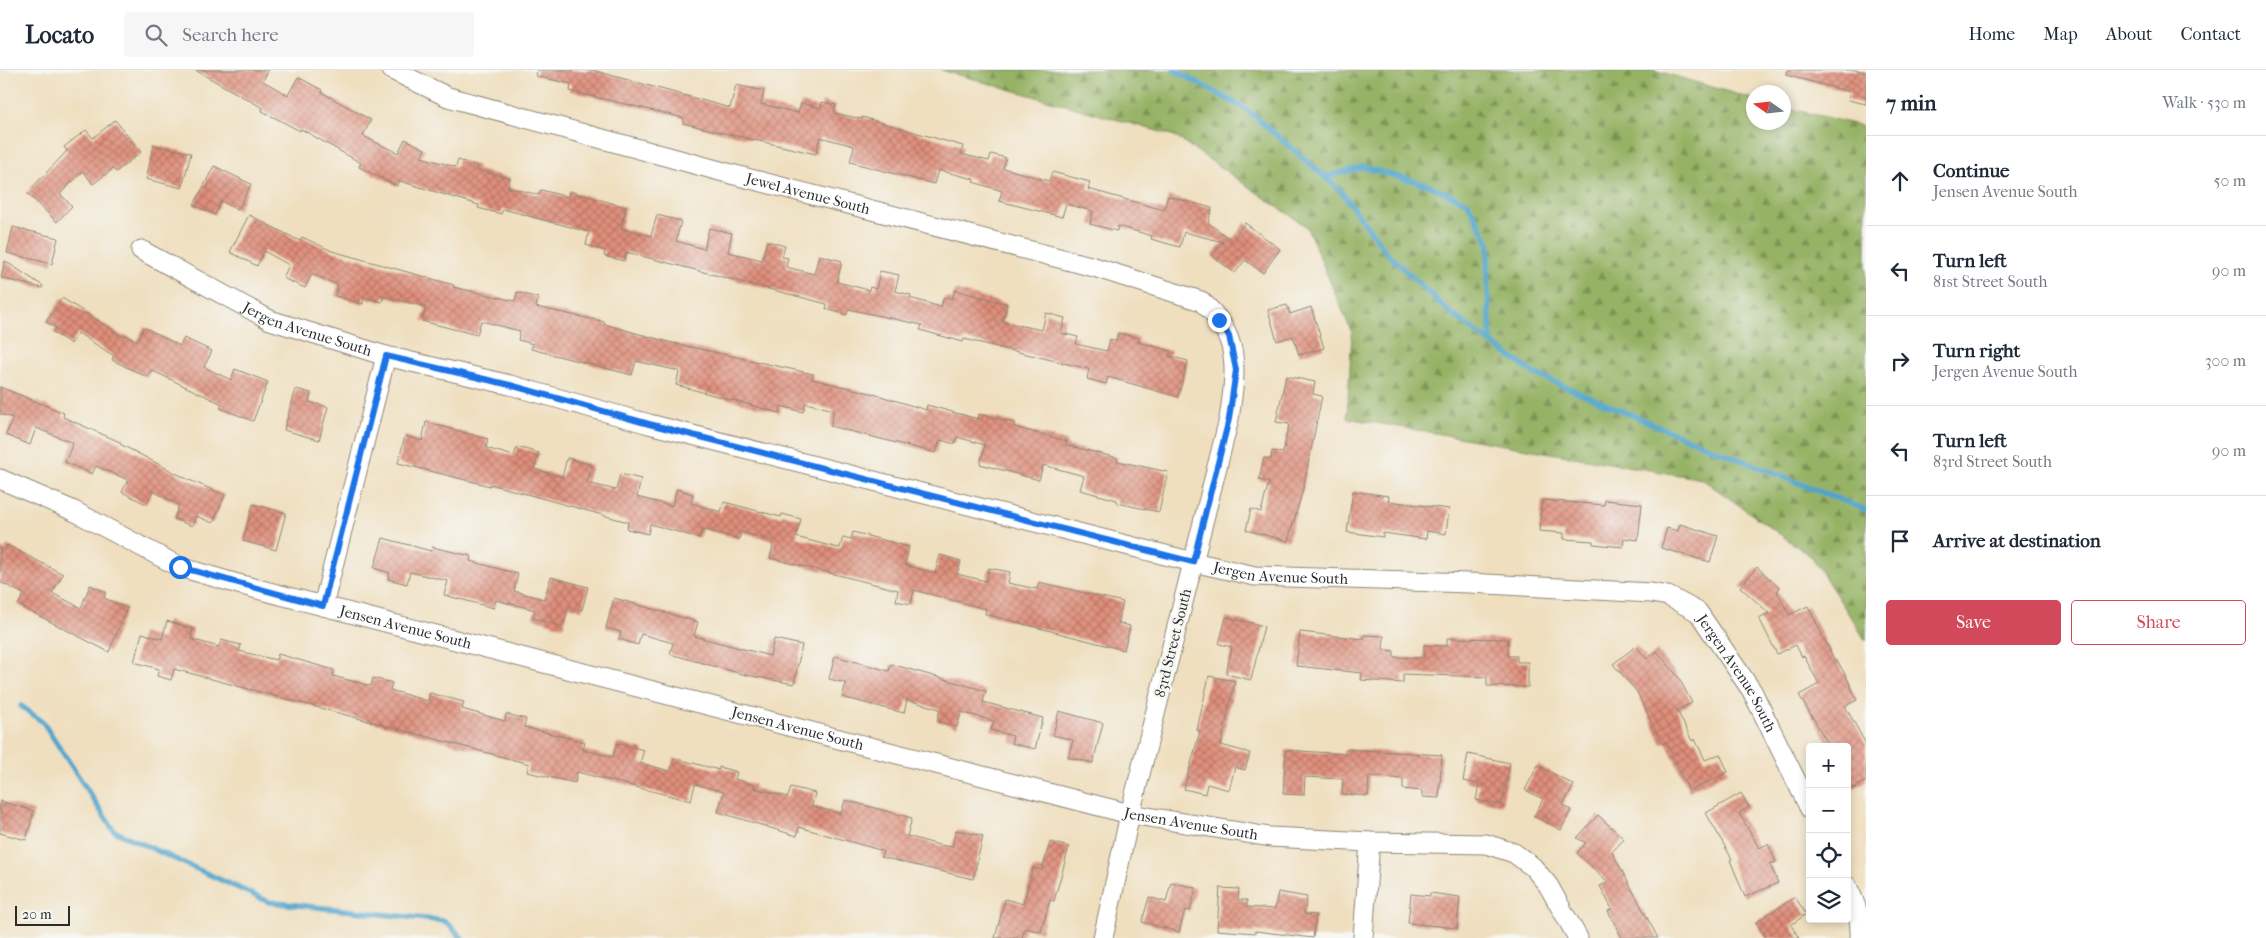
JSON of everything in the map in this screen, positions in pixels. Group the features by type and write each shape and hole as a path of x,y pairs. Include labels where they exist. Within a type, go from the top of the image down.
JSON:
{"street":[{"name":"Jewel Avenue South","path":"392,70 448,97 721,171 1094,267 1202,301 1214,312 1219,320"},
{"name":"Jergen Avenue South","path":"141,250 270,320 386,356 510,385 658,426 1193,562 1255,576 1469,583 1651,592 1668,596 1698,612 1752,691 1806,801"},
{"name":"83rd Street South","path":"1103,938 1130,814 1229,419 1236,370 1229,336 1219,320"},
{"path":"323,606 386,356"},
{"name":"Jensen Avenue South","path":"0,479 74,511 180,567 323,606 1130,814 1270,837 1370,842 1486,844 1514,853 1533,867 1548,885 1578,938"},
{"path":"1363,938 1370,842"},
{"path":"1851,894 1858,907 1861,926 1860,938"}],"green space":[{"path":"941,70 1654,70 1746,97 1746,130 1791,130 1791,109 1866,127 1866,641 1812,557 1702,479 1347,418 1352,333 1307,227 1175,136"}],"building":[{"path":"195,70 268,70 263,81 288,95 298,77 371,120 363,136 398,153 405,139 425,149 421,157 456,167 458,160 478,166 477,170 510,178 508,187 539,195 541,190 568,197 569,191 626,207 621,228 651,236 657,215 681,221 676,241 704,249 709,228 732,233 728,252 762,260 767,241 785,246 782,257 788,258 786,267 814,274 819,255 842,261 837,282 869,290 870,287 876,289 880,271 899,275 895,291 911,295 910,298 941,307 944,297 952,299 955,290 1007,304 1003,322 1042,330 1046,313 1065,318 1061,333 1078,337 1076,344 1107,351 1110,339 1116,341 1118,333 1139,338 1138,342 1171,351 1169,356 1188,361 1178,397 1108,377 1106,384 1087,379 1089,369 964,339 963,342 920,330 922,325 848,309 847,315 826,309 827,304 626,252 624,261 604,256 605,251 586,245 589,232 503,209 501,214 478,208 479,205 400,181 397,186 359,167 361,163 301,129 300,131 262,111 263,108"},
{"path":"537,70 592,70 730,108 736,85 764,91 761,104 798,113 801,103 821,108 822,102 836,105 834,113 862,119 862,117 963,146 961,154 989,161 991,154 1006,158 1003,168 1049,181 1052,172 1090,182 1088,189 1164,210 1168,196 1212,208 1208,223 1232,240 1245,223 1280,249 1263,273 1245,260 1235,273 1212,256 1223,242 1184,232 1180,247 1151,239 1152,236 1118,226 1117,231 1090,224 1093,211 1066,204 1062,217 999,201 1002,191 973,182 974,179 938,170 934,184 880,170 850,162 854,146 820,137 816,154 683,123 684,118 570,91 571,84 536,76"},
{"path":"1787,70 1857,70 1866,72 1866,104 1848,100 1850,92 1786,75"},
{"path":"115,120 141,152 116,172 113,169 93,184 83,171 60,194 72,206 57,222 27,193 67,151 64,147 86,130 93,138"},
{"path":"154,145 191,153 182,188 146,179"},
{"path":"214,166 251,184 238,210 221,201 215,215 194,205"},
{"path":"249,215 300,241 302,237 332,251 454,285 453,287 515,301 517,292 538,298 536,307 605,322 604,324 668,342 813,374 812,379 874,394 926,410 927,405 978,419 979,414 1015,423 1014,427 1067,441 1066,445 1118,458 1117,461 1168,472 1159,512 1117,503 1117,500 1080,490 1084,476 1043,465 1039,480 980,464 985,445 957,437 955,444 940,440 936,453 830,426 834,410 806,403 803,412 781,406 780,413 676,385 679,371 636,361 632,375 531,349 533,344 518,340 520,331 481,321 477,335 422,321 426,307 384,296 382,302 364,297 363,304 335,296 338,285 312,274 305,288 283,278 289,265 264,251 257,266 230,252"},
{"path":"13,227 58,238 52,264 7,253"},
{"path":"5,261 43,286 42,288 1,278"},
{"path":"62,298 124,337 125,335 137,341 144,327 180,346 184,338 212,351 204,367 231,380 235,369 268,382 253,421 220,408 222,404 151,370 147,377 112,360 114,356 78,333 71,344 53,332 56,328 46,322"},
{"path":"1287,305 1290,314 1311,307 1324,348 1299,355 1293,336 1277,341 1268,310"},
{"path":"1286,376 1315,382 1313,394 1322,396 1303,489 1288,541 1246,530 1251,509 1261,512 1269,482 1259,480 1264,458 1271,459 1272,451 1283,453 1289,424 1276,422"},
{"path":"0,387 64,413 63,417 120,442 120,444 187,479 225,495 213,523 196,516 192,526 174,519 179,505 153,491 146,504 122,492 128,480 96,466 92,474 65,462 73,443 36,428 30,445 6,435 13,418 0,414"},
{"path":"296,389 311,393 309,402 328,407 319,440 284,430"},
{"path":"426,422 488,439 486,448 514,456 517,447 539,453 534,469 562,477 567,458 592,465 587,483 616,490 620,474 641,479 637,497 672,506 677,489 693,494 691,503 721,512 724,502 781,517 782,514 801,519 796,537 830,546 840,548 843,537 851,539 853,532 909,547 905,565 935,573 940,555 961,561 957,574 986,581 989,568 1010,572 1008,583 1037,589 1039,582 1123,602 1118,623 1130,626 1124,650 985,614 986,609 914,590 911,604 896,601 898,590 770,558 774,541 741,532 739,539 702,529 699,538 650,524 648,534 627,529 628,522 490,484 490,486 398,463 405,436 422,441"},
{"path":"1353,491 1389,496 1388,501 1449,509 1446,534 1427,531 1426,539 1383,533 1383,537 1347,532"},
{"path":"1542,500 1604,505 1605,500 1642,504 1638,540 1624,538 1623,547 1593,544 1593,541 1564,539 1564,533 1539,531"},
{"path":"253,504 286,513 276,550 243,541"},
{"path":"1680,524 1718,536 1710,562 1661,548 1667,528 1678,531"},
{"path":"383,538 431,551 432,547 471,556 470,561 518,574 514,591 544,599 551,577 588,587 582,610 569,606 563,627 533,618 535,610 496,600 494,608 444,595 448,581 410,572 407,584 388,579 390,573 374,568"},
{"path":"7,545 63,574 52,593 81,608 90,585 106,592 104,598 127,608 109,652 18,605 24,594 0,582 0,548 5,550"},
{"path":"1757,567 1780,588 1777,591 1789,615 1808,606 1857,700 1845,706 1866,744 1866,781 1853,789 1851,786 1851,743 1828,743 1799,695 1819,684 1804,656 1802,657 1796,645 1777,654 1759,618 1769,613 1740,587"},
{"path":"614,598 698,622 694,636 770,656 774,639 802,645 794,684 746,675 670,654 673,643 641,634 638,645 619,639 621,632 606,628"},
{"path":"1226,617 1264,626 1251,680 1226,674 1232,647 1219,644"},
{"path":"167,621 193,629 191,639 219,647 221,640 241,645 239,651 276,660 278,654 334,670 333,676 371,686 373,678 392,683 390,690 428,701 430,693 464,702 462,709 505,721 506,714 526,719 524,727 585,742 583,750 613,757 617,743 644,750 640,763 670,771 674,758 719,770 719,767 737,772 735,779 755,785 754,788 788,797 791,787 815,793 812,806 841,814 845,800 912,818 907,836 939,845 952,847 956,830 983,836 973,879 881,857 883,851 799,827 797,836 718,812 724,792 695,784 691,801 577,772 575,783 527,772 529,764 174,669 171,680 157,676 159,669 134,662 142,633 162,639"},
{"path":"1300,632 1364,639 1364,635 1384,636 1383,650 1394,651 1394,657 1424,658 1424,645 1447,646 1447,638 1508,639 1508,656 1517,656 1517,662 1528,662 1528,687 1487,686 1487,677 1403,674 1403,683 1361,680 1362,673 1296,666"},
{"path":"1636,646 1647,659 1657,651 1679,678 1692,703 1677,710 1692,741 1695,739 1705,760 1720,754 1728,772 1689,791 1666,742 1662,744 1637,692 1613,664"},
{"path":"835,656 889,671 891,664 986,691 983,702 1043,718 1035,749 1011,743 1013,736 991,730 994,721 961,712 957,727 937,721 940,709 907,700 904,713 842,697 846,683 829,679"},
{"path":"1209,676 1235,681 1221,745 1250,753 1245,770 1235,767 1229,790 1207,784 1205,794 1184,789 1200,731 1197,730"},
{"path":"1059,711 1103,723 1093,763 1068,757 1073,740 1053,735"},
{"path":"1345,749 1442,755 1439,798 1422,797 1422,791 1403,789 1403,779 1369,776 1368,796 1342,794 1343,779 1305,777 1304,795 1283,794 1286,750 1345,754"},
{"path":"1468,754 1510,763 1502,805 1476,800 1479,784 1463,781"},
{"path":"1538,765 1574,785 1563,805 1571,810 1561,830 1534,816 1543,799 1525,790"},
{"path":"1741,793 1749,807 1739,813 1759,848 1768,844 1776,862 1770,864 1778,883 1745,897 1730,860 1732,859 1706,813"},
{"path":"0,801 34,811 26,840 0,833"},
{"path":"1598,815 1624,839 1612,852 1658,938 1622,938 1608,911 1612,909 1600,886 1608,882 1577,853 1586,843 1577,838"},
{"path":"1050,842 1069,847 1054,901 1050,900 1041,932 1025,928 1022,938 995,938 1005,899 1023,904 1033,868 1042,870"},
{"path":"1171,882 1196,888 1190,911 1185,910 1179,932 1142,922 1149,897 1166,902"},
{"path":"1220,888 1239,889 1238,900 1247,900 1247,907 1275,909 1278,892 1307,897 1304,914 1316,915 1313,938 1255,931 1255,933 1217,930"},
{"path":"1430,893 1460,897 1457,928 1408,923 1411,894 1430,896"},
{"path":"1795,897 1806,914 1791,925 1799,938 1766,938 1756,922"}],"waterway":[{"path":"1174,70 1246,109 1340,190 1386,252 1449,312 1533,373 1679,435 1866,510"},
{"path":"1324,177 1363,167 1428,185 1468,203 1489,243 1487,278 1491,342"},
{"path":"21,706 43,722 114,831 269,902 445,921 462,938"}],"route":[{"path":"180,567 323,606 386,356 510,385 649,424 1193,562 1229,419 1236,370 1229,336 1219,320"}]}
